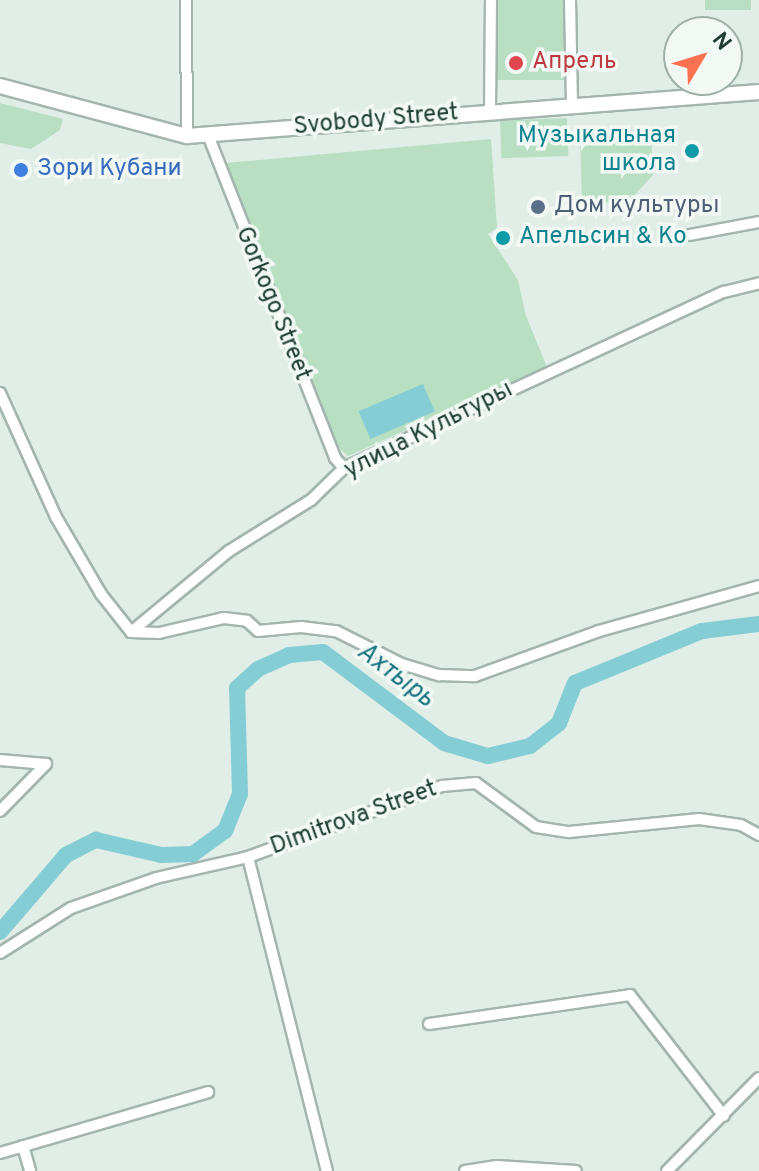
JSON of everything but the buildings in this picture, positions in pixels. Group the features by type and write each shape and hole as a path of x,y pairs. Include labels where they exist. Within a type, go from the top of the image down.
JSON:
{"street":[{"path":"186,0 187,136"},
{"path":"490,111 491,0"},
{"path":"570,0 572,105"},
{"name":"Svobody Street","path":"0,86 187,136 759,92"},
{"name":"Gorkogo Street","path":"208,135 335,458 344,468"},
{"path":"690,235 759,222"},
{"name":"улица Культуры","path":"131,632 229,551 311,500 344,468 724,292 759,283"},
{"path":"0,393 56,517 101,594 131,632 159,633 224,618 247,621 258,631 301,627 336,631 402,664 439,675 475,676 599,631 759,586"},
{"path":"0,760 46,764 0,811"},
{"name":"Dimitrova Street","path":"0,953 71,908 156,878 248,857 442,786 476,783 536,827 569,832 699,819 741,825 759,835"},
{"path":"248,857 327,1171"},
{"path":"429,1024 630,995 724,1116"},
{"path":"667,1171 759,1078"},
{"path":"0,1153 208,1092"},
{"path":"23,1146 30,1171"},
{"path":"465,1171 497,1166 576,1171"}],"green space":[{"path":"495,0 565,0 565,80 495,80"},
{"path":"705,0 751,0 751,10 705,10"},
{"path":"0,103 63,119 60,130 31,149 0,143"},
{"path":"567,118 568,156 501,158 500,120"},
{"path":"651,129 653,175 629,201 582,204 580,134"},
{"path":"491,139 497,228 488,234 518,280 526,316 547,367 348,456 339,448 226,163"}],"water":[{"path":"423,384 435,412 370,439 359,411"}],"waterway":[{"name":"Ахтырь","path":"0,932 66,855 96,840 161,855 193,854 225,831 240,794 237,688 258,669 289,655 323,652 444,743 488,756 530,746 559,723 575,683 702,631 759,624"}],"place":[{"name":"Апрель","path":"516,63"},
{"name":"Музыкальная школа","path":"692,151"},
{"name":"Зори Кубани","path":"21,170"},
{"name":"Дом культуры","path":"538,207"},
{"name":"Апельсин & Ко","path":"503,238"}]}
